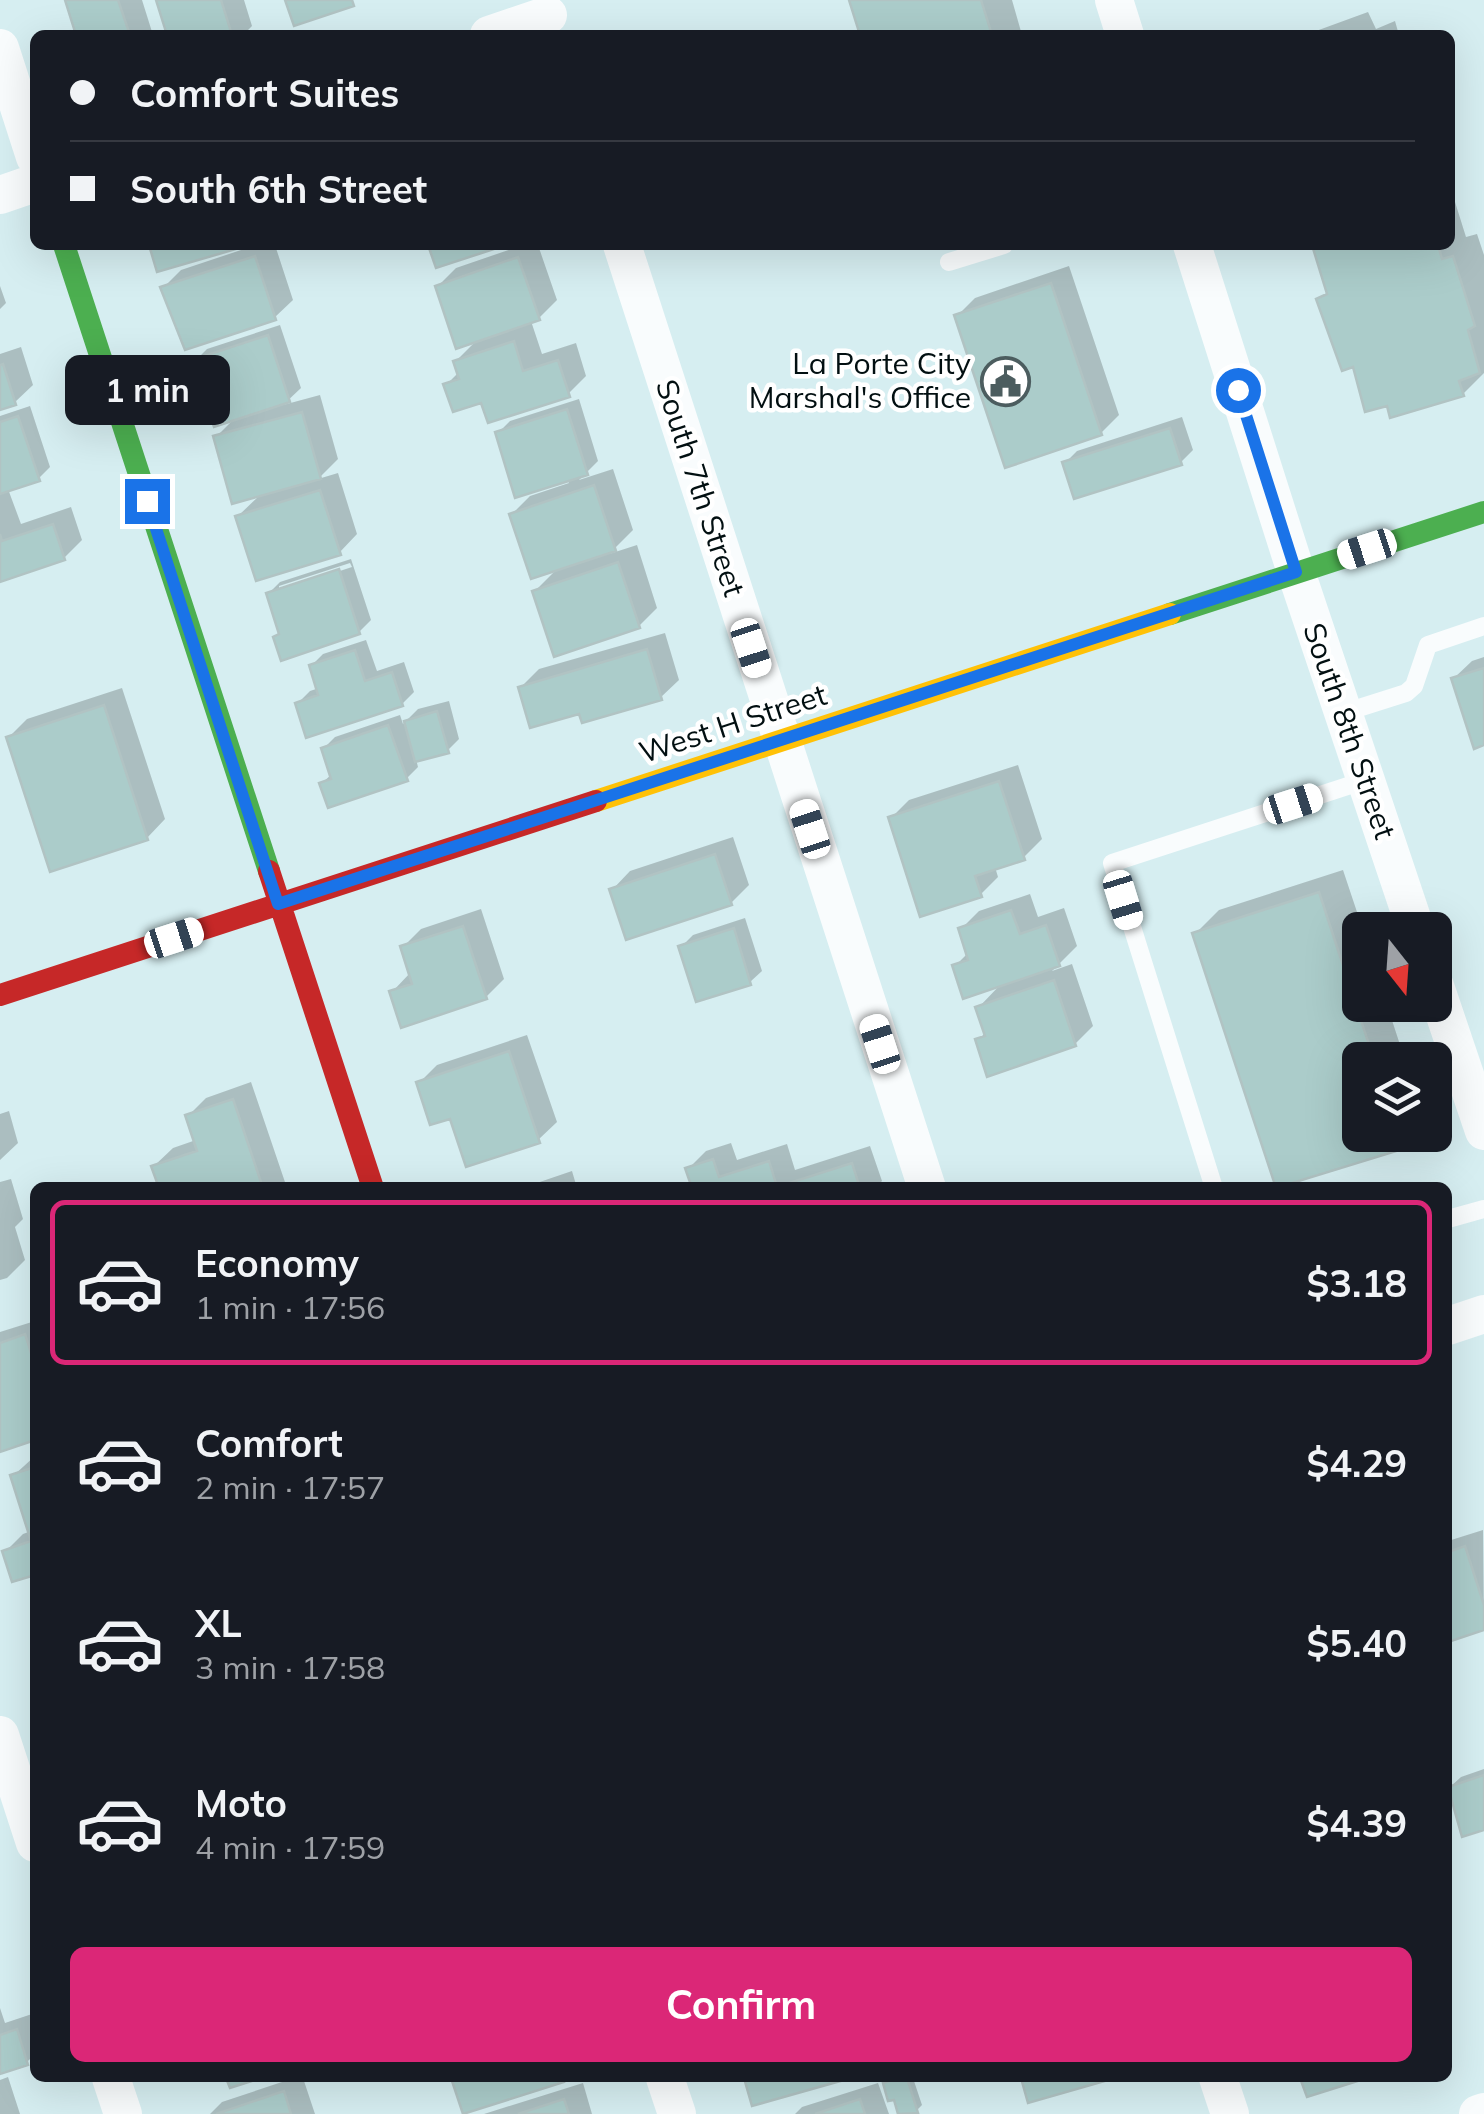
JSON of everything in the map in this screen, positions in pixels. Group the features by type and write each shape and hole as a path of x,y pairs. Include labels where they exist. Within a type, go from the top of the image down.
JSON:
{"street":[{"path":"1114,0 1123,30"},
{"path":"506,30 549,17"},
{"path":"0,48 30,141"},
{"path":"0,195 30,185"},
{"path":"66,250 371,1182"},
{"name":"South 7th Street","path":"624,250 925,1182"},
{"name":"South 8th Street","path":"1194,250 1410,912"},
{"name":"West H Street","path":"0,995 1484,512"},
{"path":"1447,1022 1484,1132"},
{"path":"1452,1325 1484,1314"},
{"path":"0,1735 30,1828"},
{"path":"112,2082 122,2114"},
{"path":"666,2082 677,2114"},
{"path":"1219,2082 1230,2114"}],"lane":[{"path":"949,262 988,250"},
{"path":"1343,713 1406,693 1414,686 1428,644 1484,626"},
{"path":"1212,1182 1112,864 1366,780"},
{"path":"1452,1217 1484,1209"}],"building":[{"path":"65,0 118,0 128,30 74,30"},
{"path":"156,0 221,0 230,30 165,30"},
{"path":"285,0 352,0 354,6 294,26"},
{"path":"849,0 981,0 990,30 858,30"},
{"path":"150,250 233,250 157,272"},
{"path":"430,250 491,250 436,268"},
{"path":"1314,250 1439,250 1442,259 1453,256 1475,326 1468,330 1480,373 1459,381 1464,396 1390,418 1387,406 1365,412 1353,367 1342,371 1316,299 1327,294"},
{"path":"255,256 276,320 185,350 160,287"},
{"path":"518,257 540,320 456,349 435,286"},
{"path":"1051,283 1102,435 1005,468 954,315"},
{"path":"268,335 290,402 214,427 192,360"},
{"path":"514,341 523,371 558,360 570,397 488,423 481,403 453,412 443,384 459,379 453,361"},
{"path":"3,364 16,405 0,410 0,365"},
{"path":"567,409 588,475 515,498 495,432"},
{"path":"302,412 321,479 232,504 213,436"},
{"path":"18,416 40,481 0,494 0,422"},
{"path":"1170,428 1182,465 1074,499 1062,462"},
{"path":"594,485 616,551 531,579 509,514"},
{"path":"320,490 341,555 256,581 235,516"},
{"path":"53,524 65,560 0,582 0,534 2,541"},
{"path":"618,562 640,628 554,657 532,591"},
{"path":"339,569 360,634 281,661 273,637 279,634 266,593"},
{"path":"647,649 662,700 582,723 579,714 530,728 518,687"},
{"path":"355,650 365,681 392,672 403,706 306,738 295,703 318,695 309,665"},
{"path":"1484,668 1484,745 1474,749 1451,678"},
{"path":"104,705 148,840 50,872 6,737"},
{"path":"437,711 449,753 415,762 404,721"},
{"path":"388,725 408,781 328,808 319,783 331,779 321,748"},
{"path":"999,781 1025,860 975,876 982,897 920,917 888,817"},
{"path":"715,854 732,905 626,940 609,889"},
{"path":"1319,892 1342,962 1342,1022 1362,1022 1368,1042 1342,1042 1342,1152 1393,1152 1296,1182 1274,1182 1192,933"},
{"path":"1011,910 1020,934 1046,925 1060,966 963,999 952,965 968,960 958,928"},
{"path":"463,926 487,999 401,1028 389,991 412,984 400,946"},
{"path":"734,928 751,985 696,1002 678,946"},
{"path":"1054,980 1076,1046 987,1077 975,1039 985,1036 975,1007"},
{"path":"509,1051 540,1143 466,1167 450,1119 430,1125 416,1082"},
{"path":"233,1099 261,1182 157,1182 151,1166 197,1151 185,1115"},
{"path":"713,1159 719,1177 769,1161 775,1182 690,1182 685,1168"},
{"path":"852,1163 858,1182 793,1182"},
{"path":"25,1334 30,1350 30,1442 0,1452 0,1343"},
{"path":"30,1469 30,1538 10,1475"},
{"path":"30,1541 30,1577 12,1582 2,1551"},
{"path":"1465,1546 1484,1605 1484,1630 1452,1641 1452,1551"},
{"path":"1484,1775 1484,1830 1462,1837 1452,1786"},
{"path":"17,2029 28,2065 0,2074 0,2035"},
{"path":"228,2082 249,2082 230,2088"},
{"path":"452,2082 564,2082 463,2114"},
{"path":"745,2082 837,2082 752,2106"},
{"path":"908,2082 918,2113 898,2114 894,2100 888,2101 883,2083"},
{"path":"1022,2082 1102,2082 1028,2103"},
{"path":"1301,2082 1354,2082 1307,2097"},
{"path":"284,2091 291,2114 216,2114"},
{"path":"564,2099 569,2114 518,2114"},
{"path":"860,2099 865,2114 815,2114"}],"traffic: fast":[{"path":"66,250 269,871"},
{"path":"1170,614 1484,512"}],"traffic: slow":[{"path":"596,801 1170,614"}],"traffic: jam":[{"path":"0,995 596,801"},
{"path":"269,871 371,1182"}],"place":[{"name":"La Porte City Marshal's Office","path":"1006,381"}],"route":[{"path":"147,501 278,904 1296,572 1238,390"}]}
